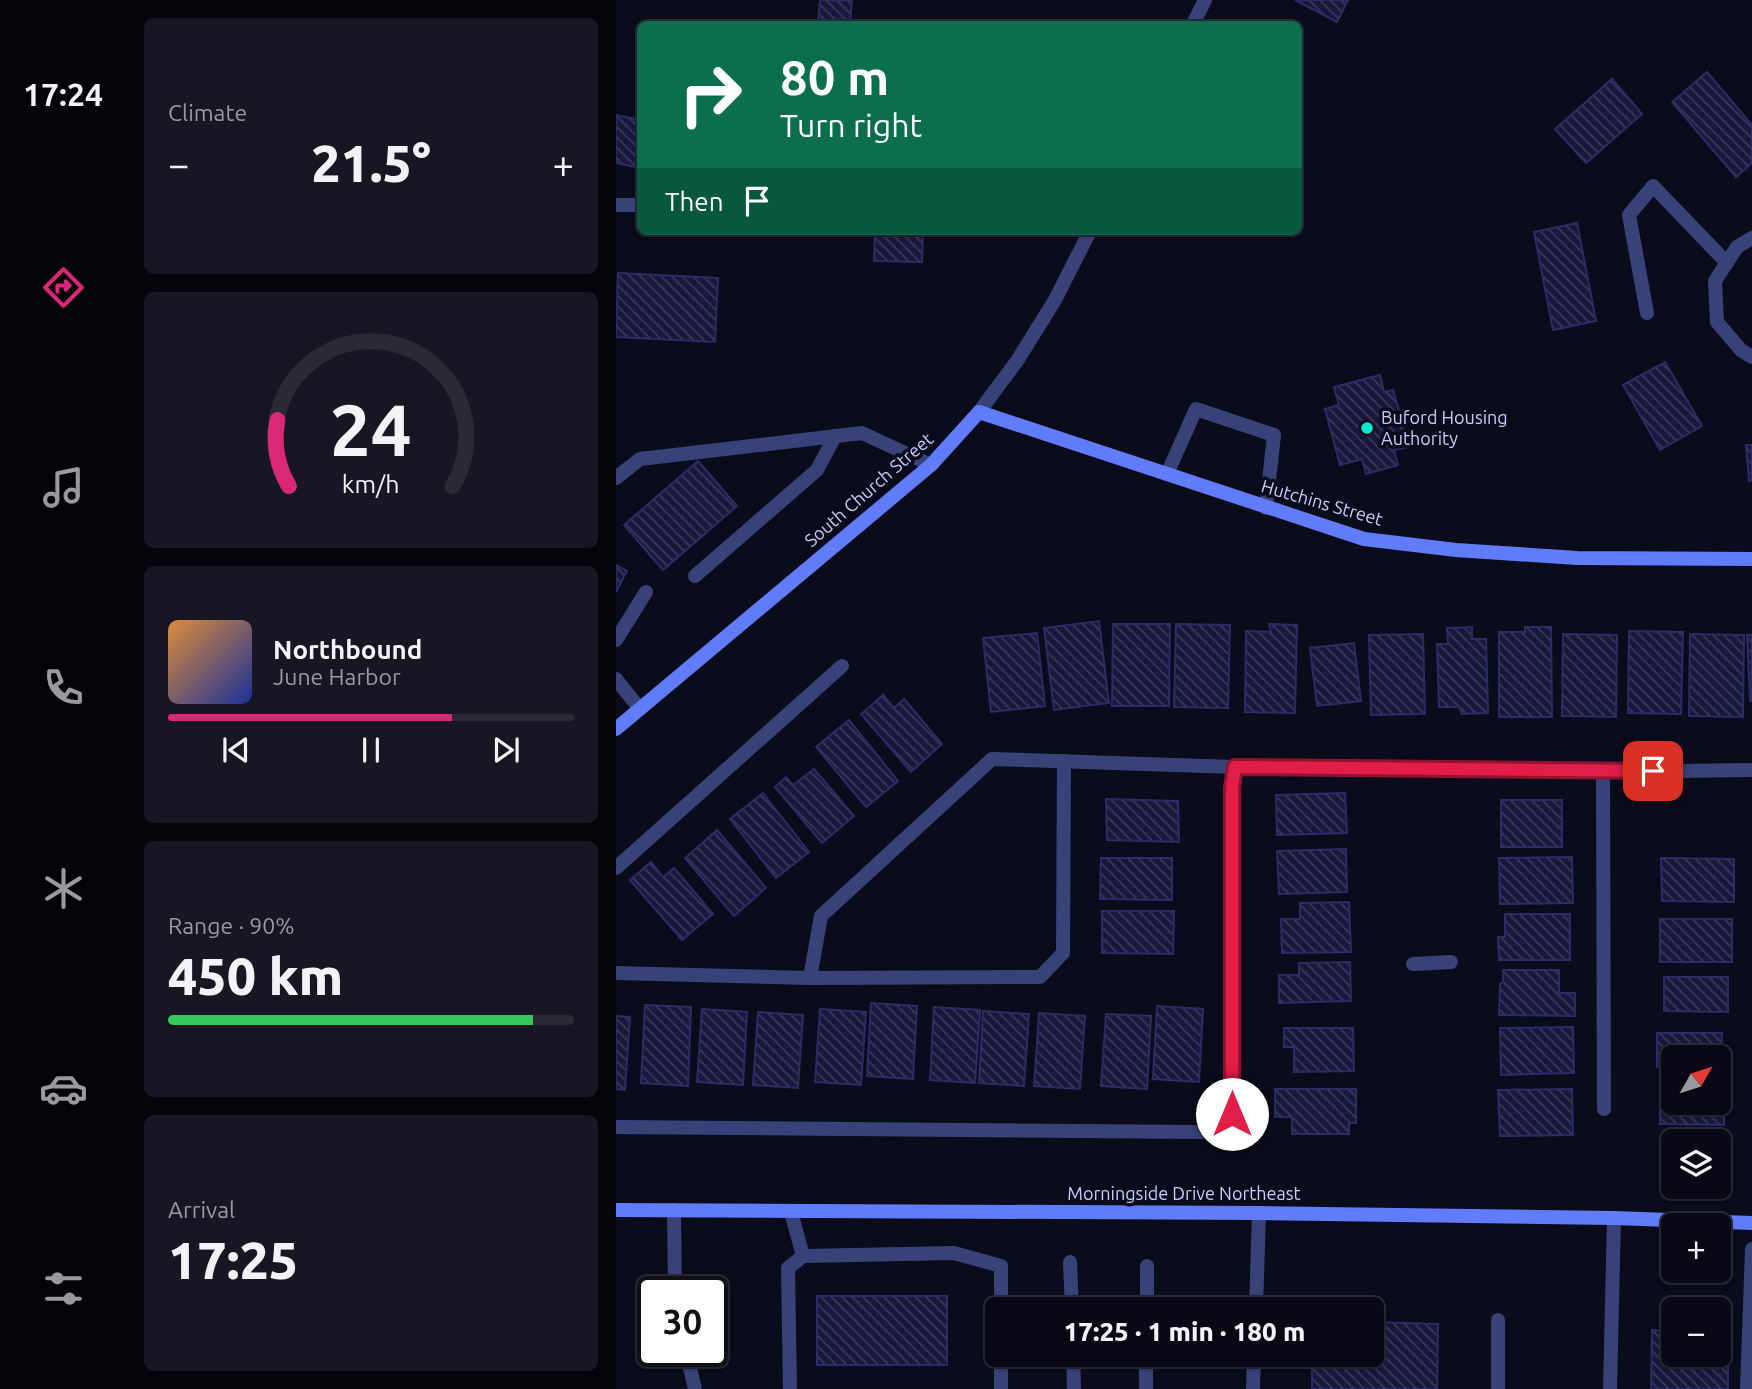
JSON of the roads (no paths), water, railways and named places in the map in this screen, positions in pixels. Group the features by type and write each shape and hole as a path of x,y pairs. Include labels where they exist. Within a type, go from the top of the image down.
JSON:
{"street":[{"path":"1194,21 1205,0"},
{"path":"1647,313 1629,215 1654,186 1727,263"},
{"path":"616,205 637,205"},
{"name":"South Church Street","path":"616,729 931,465 979,412 1017,361 1055,300 1088,235"},
{"path":"1752,238 1737,247 1714,281 1717,322 1741,350 1752,357"},
{"path":"1167,474 1196,409 1274,435 1266,508"},
{"name":"Hutchins Street","path":"979,412 1364,539 1457,550 1577,558 1752,559"},
{"path":"616,478 640,459 862,433 931,465"},
{"path":"695,576 817,470 835,436"},
{"path":"616,640 646,592"},
{"path":"616,868 842,666"},
{"path":"616,679 640,709"},
{"path":"810,978 821,916 992,760 1235,767 1603,772 1752,770"},
{"path":"616,973 810,978 1041,976 1063,953 1064,761"},
{"path":"616,1127 1202,1132 1232,1114 1232,788 1235,767"},
{"path":"1603,772 1604,1109"},
{"path":"1413,964 1451,962"},
{"name":"Morningside Drive Northeast","path":"616,1210 1259,1213 1615,1218 1752,1223"},
{"path":"674,1210 675,1276"},
{"path":"791,1212 803,1256"},
{"path":"1256,1297 1259,1213"},
{"path":"1610,1389 1615,1218"},
{"path":"1747,1389 1752,1249"},
{"path":"790,1389 788,1268 803,1256 954,1253 1001,1266 1001,1297"},
{"path":"1070,1262 1071,1297"},
{"path":"1147,1266 1147,1297"},
{"path":"1498,1320 1498,1389"},
{"path":"690,1367 695,1389"},
{"path":"1001,1367 1001,1389"},
{"path":"1073,1367 1074,1389"},
{"path":"1146,1367 1146,1389"},
{"path":"1253,1389 1254,1367"}],"place":[{"name":"Buford Housing Authority","path":"1367,428"}]}
